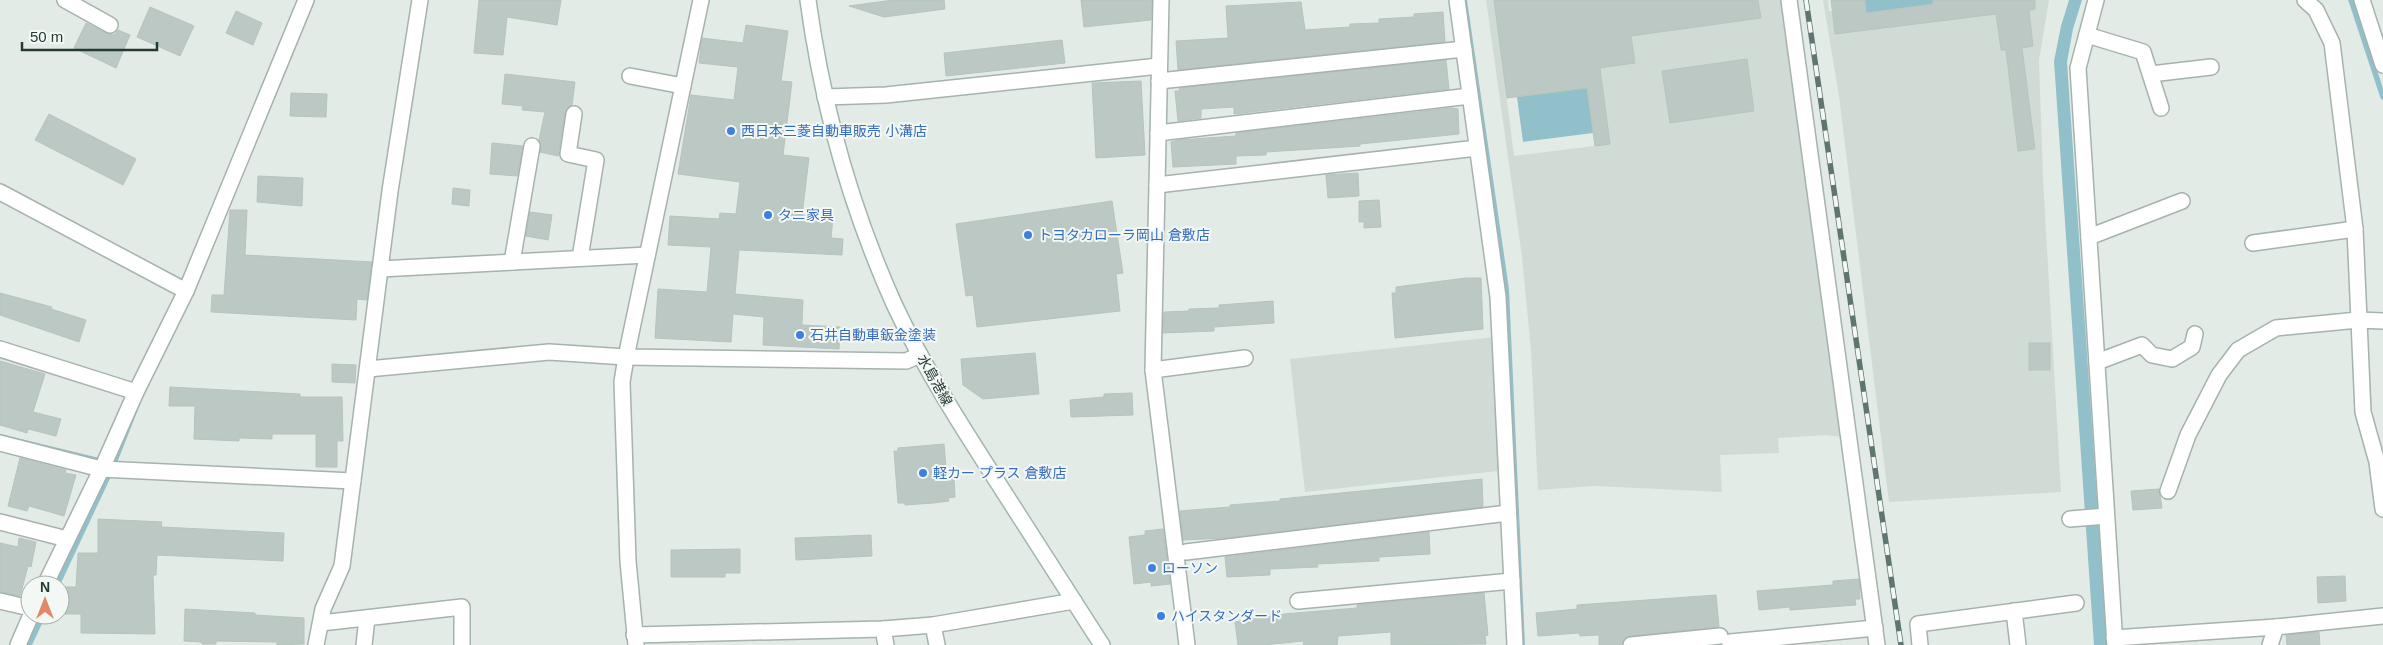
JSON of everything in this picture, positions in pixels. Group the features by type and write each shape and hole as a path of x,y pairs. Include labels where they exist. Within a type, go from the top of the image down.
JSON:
{"street":[{"path":"65,0 110,25"},
{"path":"50,575 106,467 136,392 186,291 306,0"},
{"path":"316,645 323,610 342,566 390,191 420,0"},
{"path":"701,0 622,382 628,562 635,640 714,639 883,630 933,625 1074,601"},
{"name":"水島港線","path":"808,0 825,97 838,148 865,228 894,303 920,355 954,415 1102,645"},
{"path":"1160,0 1154,370 1187,645"},
{"path":"1457,0 1498,297 1515,645"},
{"path":"1789,0 1877,645"},
{"path":"2096,0 2078,68 2097,362 2104,517 2115,641 2383,616"},
{"path":"2305,0 2316,10 2332,43 2355,229 2363,412 2377,462 2383,509"},
{"path":"2362,0 2383,65"},
{"path":"2087,35 2143,52 2161,108"},
{"path":"825,97 886,95 1464,48"},
{"path":"2151,74 2211,67"},
{"path":"630,76 683,86"},
{"path":"1158,133 1470,96"},
{"path":"574,114 568,154 596,160 580,258"},
{"path":"512,262 532,146"},
{"path":"1157,184 1477,148"},
{"path":"0,192 186,291"},
{"path":"2089,237 2182,201"},
{"path":"2253,243 2355,229"},
{"path":"380,269 647,255"},
{"path":"2168,491 2188,435 2219,375 2238,350 2276,328 2358,320 2383,321"},
{"path":"2097,362 2142,345 2152,355 2172,359 2192,347 2194,334"},
{"path":"0,349 136,392"},
{"path":"368,369 549,352 626,357 906,361 920,355"},
{"path":"1154,370 1244,358"},
{"path":"0,443 106,467 353,481"},
{"path":"1186,552 1508,513"},
{"path":"2073,519 2104,517"},
{"path":"0,522 67,539"},
{"path":"1298,601 1512,582"},
{"path":"0,601 20,606"},
{"path":"1920,645 1918,624 2076,603"},
{"path":"321,623 462,607 462,645"},
{"path":"2014,611 2018,645"},
{"path":"364,645 367,618"},
{"path":"18,645 27,625"},
{"path":"933,625 937,645"},
{"path":"2270,645 2276,627"},
{"path":"1631,645 1730,642 1875,628"},
{"path":"883,630 886,645"}],"shaded area":[{"path":"1486,0 1494,0 1505,80 1635,63 1626,0 1653,33 1761,18 1758,0 1784,0 1843,437 1826,435 1778,438 1779,453 1720,455 1722,492 1595,486 1538,490 1531,351 1522,257","holes":["1746,59 1754,111 1670,123 1663,71","1601,73 1610,144 1514,156 1505,85"]},
{"path":"1823,0 1828,0 1829,11 1832,11 1835,34 1970,17 1994,0 2001,50 2033,46 2028,0 2049,0 2039,60 2043,178 2061,492 1889,502 1839,96","holes":["2007,59 2034,149 2018,151","2029,343 2050,343 2050,370 2029,370"]},
{"path":"1495,337 1498,471 1305,492 1290,359"}],"water":[{"path":"309,0 314,0 192,295 144,394 117,463 112,461"},
{"path":"1463,0 1467,0 1509,289 1525,645 1520,645 1504,290"},
{"path":"1865,0 1933,0 1933,4 1866,13"},
{"path":"2069,0 2082,0 2073,29 2067,62 2107,645 2094,645 2054,61 2061,26"},
{"path":"1587,88 1593,133 1523,142 1517,97"},
{"path":"0,434 112,461 110,465 0,438"}],"building":[{"path":"479,0 561,0 557,25 507,17 503,55 474,53"},
{"path":"893,0 944,0 945,9 884,17 849,6"},
{"path":"1081,0 1152,0 1151,20 1084,27"},
{"path":"1494,0 1758,0 1761,18 1631,36 1635,63 1600,68 1610,144 1595,146 1587,88 1507,98"},
{"path":"1831,0 1865,0 1866,13 1933,4 1933,0 2035,0 2035,9 2029,10 2033,46 2022,48 2035,149 2018,151 2006,50 2001,50 1996,14 1835,34"},
{"path":"1301,2 1305,30 1350,27 1350,24 1379,23 1379,19 1414,17 1414,14 1443,12 1445,42 1178,70 1176,41 1228,38 1226,6"},
{"path":"150,7 194,26 180,56 137,37"},
{"path":"236,11 262,23 253,45 226,33"},
{"path":"86,23 106,33 114,35 118,30 130,35 116,68 74,48"},
{"path":"746,25 788,31 781,81 792,82 783,155 809,158 802,215 833,217 831,238 843,239 842,255 739,250 735,294 803,300 802,325 840,327 839,349 763,345 764,317 733,314 731,342 655,338 658,289 707,292 711,247 668,245 670,216 719,219 720,213 736,214 740,182 678,174 691,95 734,100 738,67 699,63 702,38 743,43"},
{"path":"1062,40 1065,63 946,76 944,53"},
{"path":"1747,59 1754,111 1670,123 1662,71"},
{"path":"1446,60 1449,89 1234,114 1234,107 1201,109 1201,118 1178,121 1175,91 1180,91 1179,88"},
{"path":"505,74 575,82 572,105 567,108 565,113 558,156 540,152 539,140 545,112 522,110 523,106 502,104"},
{"path":"1141,81 1145,155 1096,158 1092,83"},
{"path":"291,93 327,94 326,117 290,116"},
{"path":"1451,108 1458,109 1459,134 1360,144 1360,146 1266,152 1266,155 1236,156 1236,164 1173,167 1171,142 1179,140 1236,136 1236,133"},
{"path":"49,114 136,159 123,185 35,140"},
{"path":"492,143 523,146 517,176 490,174"},
{"path":"1358,173 1359,196 1328,198 1326,175"},
{"path":"258,176 303,178 302,206 257,202"},
{"path":"453,188 470,190 469,206 452,204"},
{"path":"1379,200 1381,227 1364,228 1364,222 1359,222 1359,201"},
{"path":"1112,201 1123,273 1116,274 1120,311 977,327 973,295 966,296 956,224"},
{"path":"230,210 247,210 245,255 372,262 367,300 357,299 356,320 211,312 212,295 224,295"},
{"path":"530,212 552,215 548,240 526,236"},
{"path":"1466,278 1481,278 1483,329 1395,338 1392,293 1396,293 1396,287"},
{"path":"0,293 52,307 51,309 86,320 79,342 0,315"},
{"path":"1273,301 1274,323 1214,327 1214,331 1163,333 1164,312 1219,308 1219,305"},
{"path":"2029,343 2050,343 2050,370 2029,370"},
{"path":"1035,353 1039,394 983,399 963,385 961,359"},
{"path":"0,361 45,374 33,412 61,419 56,436 28,429 27,433 0,425"},
{"path":"332,364 356,365 355,383 332,382"},
{"path":"170,387 300,394 300,397 342,397 343,441 337,441 337,467 316,467 316,434 272,434 272,439 239,438 239,441 194,439 195,406 169,406"},
{"path":"1132,393 1133,415 1071,417 1070,400 1104,397 1104,394"},
{"path":"944,444 947,479 954,478 955,497 948,498 949,501 933,503 905,505 905,503 898,503 894,451 898,451 898,448"},
{"path":"20,458 66,470 65,473 76,475 64,516 29,506 27,511 8,506"},
{"path":"1482,479 1483,507 1225,538 1183,540 1180,511"},
{"path":"2159,489 2162,508 2133,510 2131,491"},
{"path":"98,519 162,522 161,527 284,533 283,561 157,555 156,575 153,575 155,634 81,633 81,614 70,614 70,587 76,587 78,553 98,553"},
{"path":"1163,529 1170,584 1151,586 1151,582 1134,584 1129,537 1145,535 1145,531"},
{"path":"1429,532 1430,554 1379,557 1379,561 1317,564 1318,567 1270,569 1270,575 1227,577 1225,557"},
{"path":"871,535 872,556 796,560 795,538"},
{"path":"19,538 36,542 31,567 28,566 26,575 20,575 20,596 0,592 0,543 18,547"},
{"path":"740,549 740,573 725,573 725,577 671,577 671,550"},
{"path":"2345,576 2346,601 2318,603 2317,577"},
{"path":"1859,579 1860,599 1855,599 1856,605 1790,610 1790,607 1759,610 1757,591 1833,585 1833,581"},
{"path":"1484,593 1488,635 1485,636 1486,644 1391,645 1391,632 1338,636 1337,645 1304,645 1303,641 1264,645 1238,645 1235,622 1284,614 1357,608 1357,605"},
{"path":"1716,595 1719,627 1630,636 1625,638 1622,645 1599,645 1599,635 1580,636 1579,633 1538,636 1536,613 1577,609 1577,605"},
{"path":"185,609 304,618 304,644 277,645 277,642 216,641 216,644 202,644 202,642 184,641"},
{"path":"2319,632 2320,645 2287,645 2286,635"}],"waterway":[{"path":"2351,0 2383,97"},
{"path":"62,575 110,472"},
{"path":"29,645 38,625"}],"railway":[{"path":"1806,0 1901,645"}],"place":[{"name":"西日本三菱自動車販売 小溝店","path":"731,131"},
{"name":"タニ家具","path":"768,215"},
{"name":"トヨタカローラ岡山 倉敷店","path":"1028,235"},
{"name":"石井自動車鈑金塗装","path":"800,335"},
{"name":"軽カー プラス 倉敷店","path":"923,473"},
{"name":"ローソン","path":"1152,568"},
{"name":"ハイスタンダード","path":"1161,616"}]}
